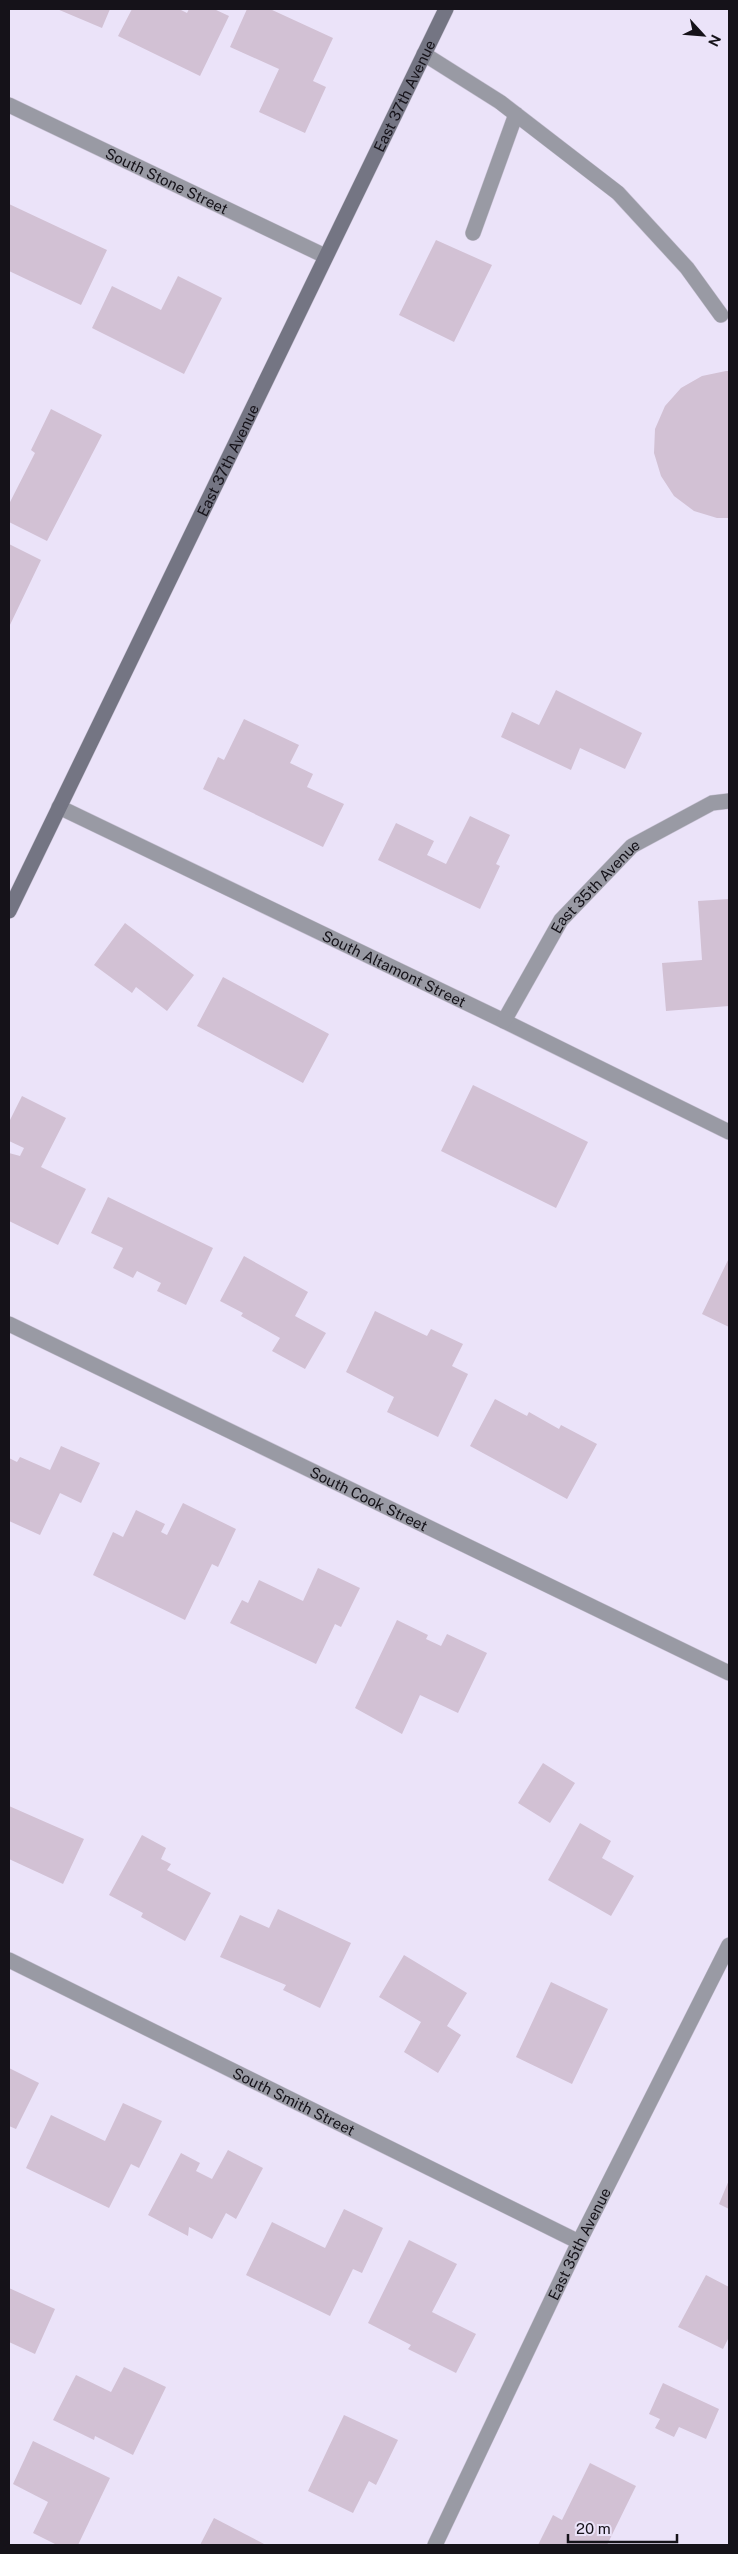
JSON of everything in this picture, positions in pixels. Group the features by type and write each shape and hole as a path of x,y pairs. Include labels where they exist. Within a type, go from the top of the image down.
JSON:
{"street":[{"name":"East 37th Avenue","path":"9,911 446,9"},
{"path":"424,54 516,114 618,193 687,268 721,315"},
{"name":"South Stone Street","path":"9,105 325,256"},
{"path":"472,233 516,114"},
{"name":"East 35th Avenue","path":"504,1021 561,920 632,846 712,803 729,801"},
{"name":"South Altamont Street","path":"59,807 504,1021 729,1132"},
{"name":"South Cook Street","path":"9,1324 729,1673"},
{"name":"East 35th Avenue","path":"434,2545 578,2242 729,1945"},
{"name":"South Smith Street","path":"9,1960 578,2242"}],"building":[{"path":"57,9 110,9 102,28"},
{"path":"132,9 179,9 187,13 189,9 214,9 229,16 200,76 118,36"},
{"path":"247,9 270,9 333,38 313,81 326,87 305,133 259,112 279,69 230,47"},
{"path":"9,204 107,250 81,305 9,271"},
{"path":"436,240 492,265 454,342 399,315"},
{"path":"178,276 222,298 184,374 92,328 112,286 161,310"},
{"path":"729,371 729,518 717,518 694,511 674,496 661,476 654,453 655,429 665,406 681,388 702,376"},
{"path":"51,409 102,435 47,541 9,522 9,504 35,453 31,450"},
{"path":"9,544 41,560 9,627"},
{"path":"556,690 642,733 625,769 580,748 571,770 501,737 512,712 539,725"},
{"path":"244,719 299,745 290,763 313,774 307,787 344,804 323,847 203,789 218,757 224,760"},
{"path":"470,816 510,835 496,864 500,866 480,909 378,860 396,823 434,841 427,855 446,864"},
{"path":"729,899 729,1006 666,1011 662,963 702,960 698,901"},
{"path":"125,923 194,975 167,1011 136,987 132,993 94,965"},
{"path":"223,977 329,1034 303,1083 197,1026"},
{"path":"473,1085 588,1142 556,1208 441,1151"},
{"path":"22,1096 66,1118 41,1167 86,1189 58,1245 9,1221 9,1153 20,1156 24,1148 9,1141 9,1122"},
{"path":"108,1197 213,1248 186,1305 157,1291 161,1283 137,1271 133,1278 113,1268 123,1248 91,1233"},
{"path":"244,1256 308,1292 295,1316 326,1333 305,1369 272,1351 280,1338 241,1316 243,1313 220,1301"},
{"path":"729,1258 729,1327 702,1314"},
{"path":"375,1311 427,1336 431,1329 463,1344 452,1366 468,1374 438,1437 387,1412 394,1397 346,1372"},
{"path":"495,1399 527,1416 529,1412 559,1429 561,1425 597,1444 567,1499 470,1446"},
{"path":"61,1446 100,1463 81,1503 60,1493 40,1535 9,1521 9,1458 17,1462 20,1457 50,1470"},
{"path":"183,1503 236,1529 218,1567 212,1564 185,1620 93,1575 113,1532 123,1537 136,1510 165,1524 161,1532 167,1535"},
{"path":"318,1568 360,1588 341,1627 335,1624 316,1664 230,1623 242,1600 248,1603 259,1580 303,1601"},
{"path":"397,1620 428,1635 426,1639 441,1646 447,1634 487,1653 458,1713 420,1695 402,1734 355,1708"},
{"path":"543,1763 575,1783 550,1823 518,1803"},
{"path":"9,1806 84,1839 63,1884 9,1859"},
{"path":"580,1823 611,1841 602,1858 634,1876 611,1916 548,1880"},
{"path":"142,1835 166,1848 161,1859 171,1864 167,1870 211,1893 185,1941 141,1917 143,1913 109,1895"},
{"path":"278,1909 351,1943 320,2008 283,1990 286,1985 220,1957 240,1915 269,1928"},
{"path":"404,1955 467,1993 447,2026 461,2035 438,2073 404,2052 421,2022 379,1997"},
{"path":"551,1982 608,2009 572,2084 516,2057"},
{"path":"9,2068 39,2083 16,2129 9,2126"},
{"path":"123,2103 162,2121 139,2168 131,2164 109,2208 26,2168 51,2115 105,2141"},
{"path":"228,2150 263,2168 236,2219 226,2213 212,2239 189,2227 188,2236 148,2215 181,2153 200,2163 196,2171 212,2179"},
{"path":"729,2180 729,2209 719,2204"},
{"path":"344,2209 383,2228 362,2273 353,2269 330,2316 246,2275 272,2222 325,2248"},
{"path":"409,2240 457,2264 432,2312 476,2334 456,2373 408,2349 411,2345 368,2323"},
{"path":"706,2275 729,2287 729,2337 723,2349 678,2327"},
{"path":"9,2288 55,2309 35,2354 9,2342"},
{"path":"124,2367 166,2387 133,2455 95,2436 94,2440 53,2420 76,2375 111,2392"},
{"path":"663,2383 719,2409 706,2439 679,2427 674,2437 655,2428 660,2419 649,2414"},
{"path":"344,2415 398,2440 376,2485 369,2481 353,2513 308,2491"},
{"path":"33,2441 110,2478 78,2545 57,2545 33,2533 48,2502 13,2484"},
{"path":"590,2463 636,2486 607,2545 538,2545 553,2515 562,2520"},
{"path":"214,2518 266,2545 200,2545"}]}
